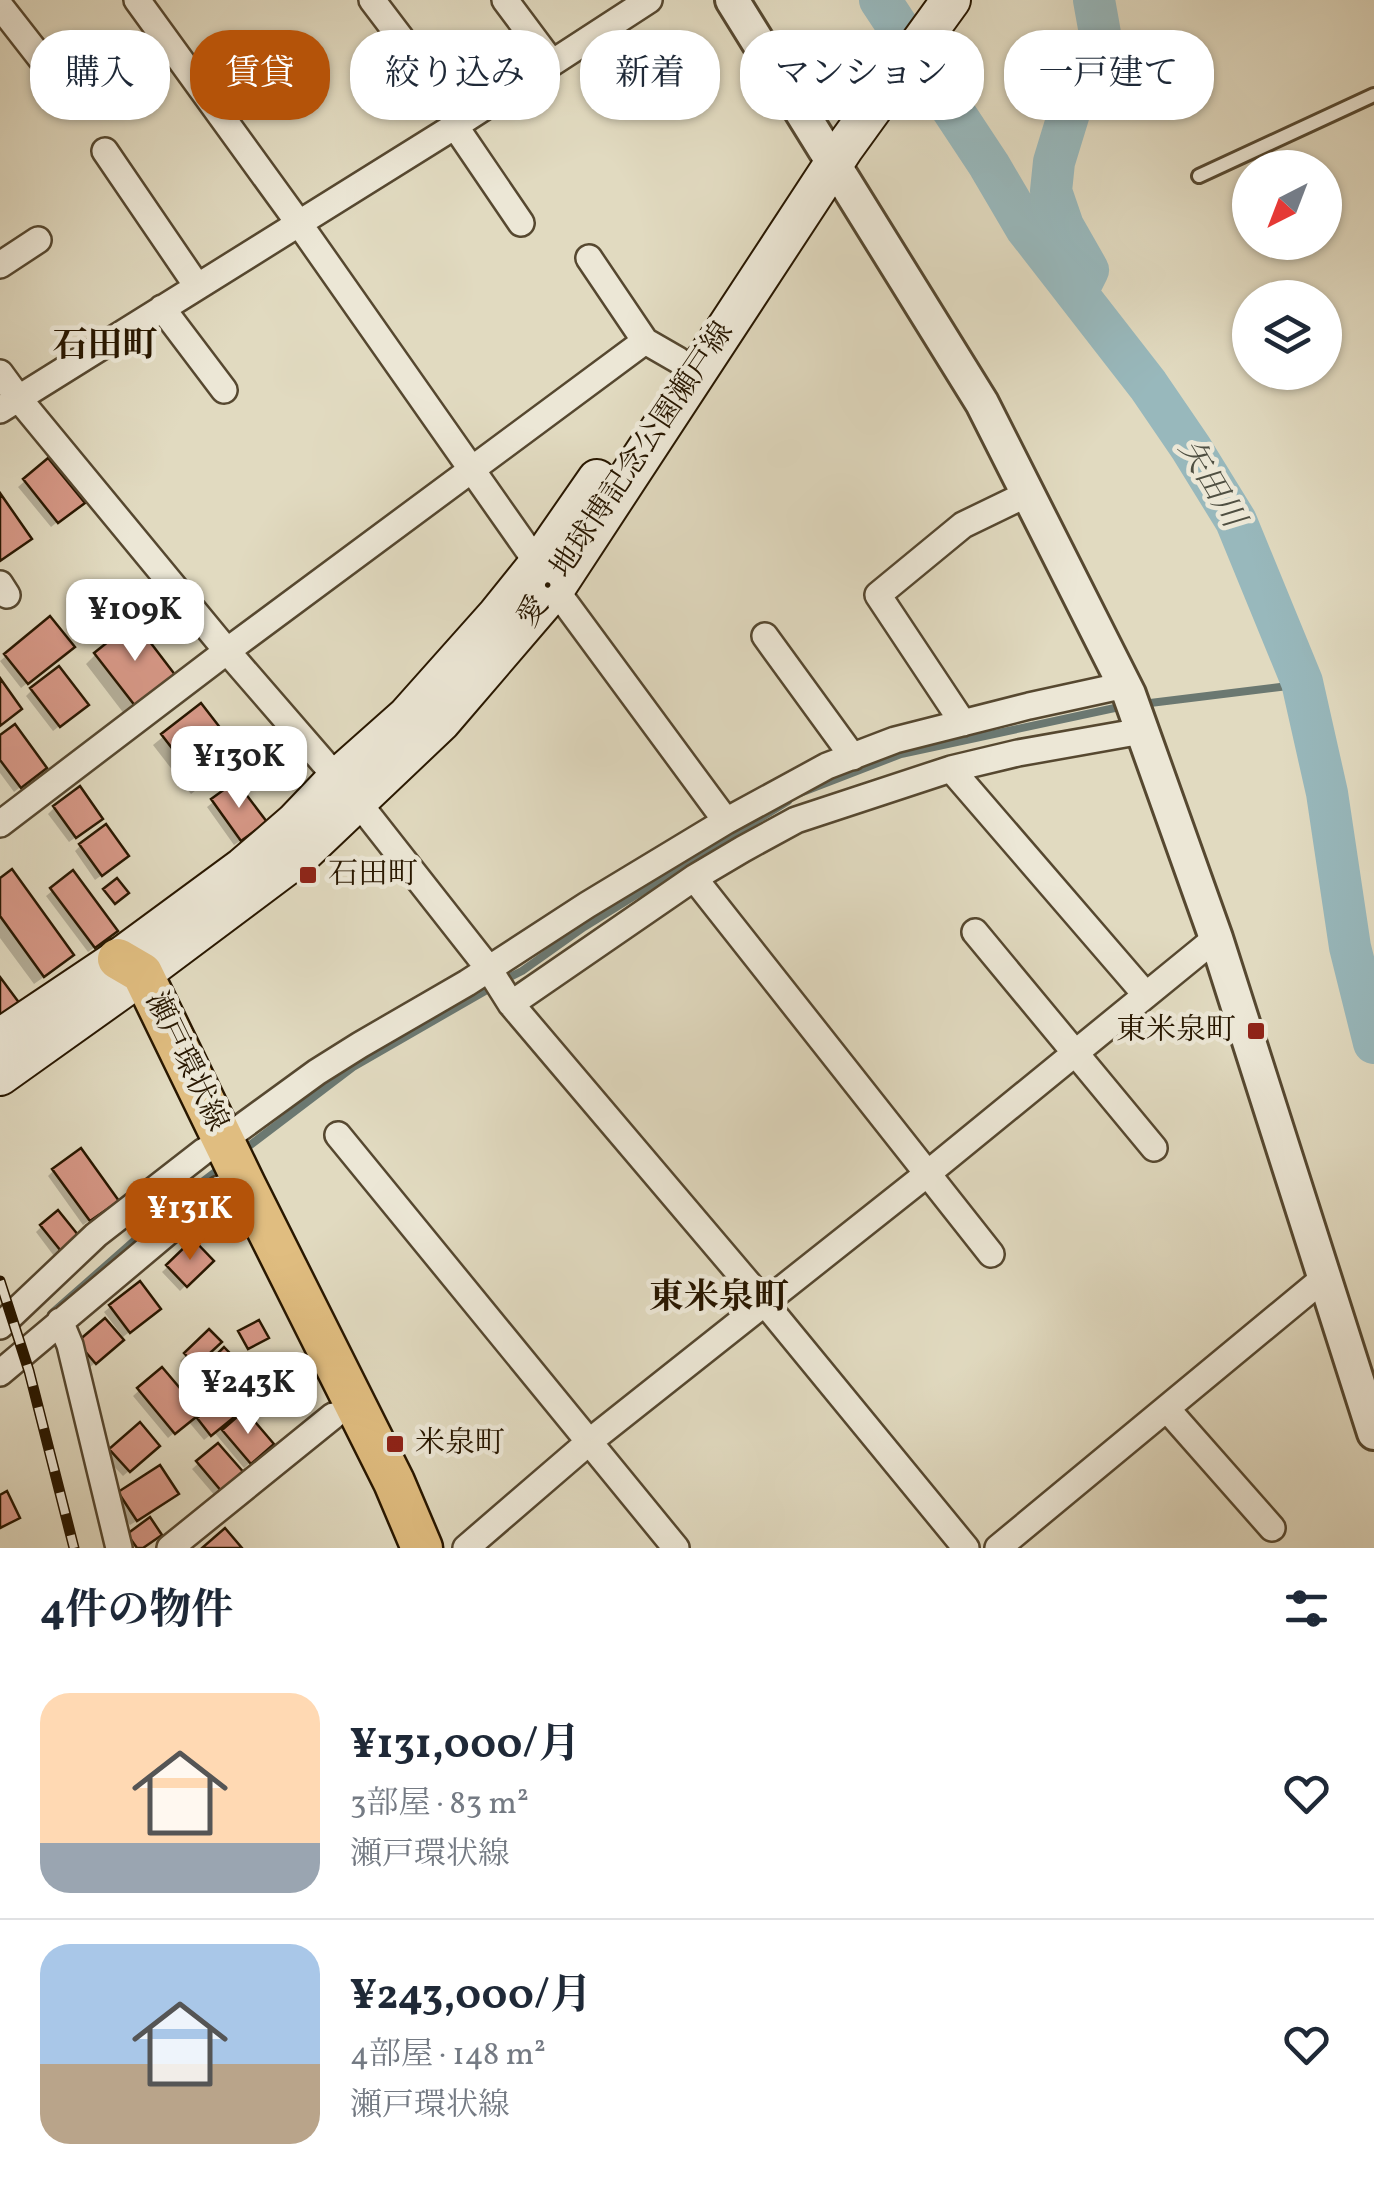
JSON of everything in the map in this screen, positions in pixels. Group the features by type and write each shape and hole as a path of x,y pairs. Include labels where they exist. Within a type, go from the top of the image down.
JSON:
{"main road":[{"name":"愛・地球博記念公園瀬戸線","path":"0,1076 128,974 294,823 441,722 546,576 831,145 919,0"},
{"name":"愛・地球博記念公園瀬戸線","path":"546,576 678,360 831,145 951,0"},
{"name":"愛・地球博記念公園瀬戸線","path":"0,1038 128,974"},
{"name":"瀬戸環状線","path":"128,974 215,1145 245,1185 394,1482 422,1548"},
{"name":"瀬戸環状線","path":"215,1145 219,1189 376,1500 393,1548"}],"street":[{"path":"138,0 546,576 726,821"},
{"path":"372,0 459,123 521,223"},
{"path":"505,0 527,30"},
{"path":"560,58 648,0"},
{"path":"732,0 831,145 982,402 1133,706 1216,938 1374,1433"},
{"path":"0,6 30,44"},
{"path":"9,404 464,120"},
{"path":"105,151 196,286"},
{"path":"0,265 38,240"},
{"path":"588,259 645,341 678,360"},
{"path":"162,308 224,390"},
{"path":"0,824 645,341"},
{"path":"0,372 9,404 346,790 489,969 511,1004 966,1548"},
{"path":"963,723 878,595 963,524 1028,493"},
{"path":"765,636 853,757"},
{"path":"0,1326 96,1235 317,1072 726,821 826,766 895,740 963,723 1133,706"},
{"path":"511,1004 694,878 796,820 951,768 1018,753 1133,706"},
{"path":"951,768 1146,995"},
{"path":"694,878 990,1254"},
{"path":"975,932 1154,1148"},
{"path":"466,1548 588,1442 928,1174 1216,938"},
{"path":"338,1135 676,1548"},
{"path":"0,1373 219,1189"},
{"path":"998,1548 1324,1278"},
{"path":"60,1321 70,1346 119,1548"},
{"path":"1167,1409 1272,1528"},
{"path":"170,1548 333,1416"}],"lane":[{"path":"1199,176 1374,95"}],"building":[{"path":"48,458 85,503 58,523 23,479"},
{"path":"0,493 32,539 0,561"},
{"path":"91,592 115,621 100,633 77,604"},
{"path":"50,616 75,647 28,684 4,654"},
{"path":"134,621 176,676 136,707 94,653"},
{"path":"59,666 89,705 60,727 30,688"},
{"path":"0,678 22,709 0,726"},
{"path":"201,703 242,756 202,787 161,734"},
{"path":"15,724 47,768 21,788 0,760 0,735"},
{"path":"236,781 267,822 241,841 211,799"},
{"path":"80,786 103,819 76,838 53,806"},
{"path":"106,824 129,856 102,876 79,844"},
{"path":"12,869 74,955 44,977 0,916 0,878"},
{"path":"73,870 118,931 95,948 50,888"},
{"path":"117,878 129,893 115,904 103,889"},
{"path":"0,977 23,1008 0,1025"},
{"path":"81,1148 119,1201 90,1221 52,1169"},
{"path":"58,1210 83,1241 65,1256 40,1225"},
{"path":"193,1239 214,1261 187,1287 166,1265"},
{"path":"140,1281 161,1309 130,1333 109,1305"},
{"path":"105,1318 124,1340 96,1364 77,1342"},
{"path":"259,1320 269,1338 248,1349 238,1331"},
{"path":"209,1329 222,1342 196,1366 184,1353"},
{"path":"224,1347 247,1371 220,1397 197,1374"},
{"path":"273,1361 286,1382 273,1391 259,1370"},
{"path":"162,1367 201,1413 175,1434 137,1388"},
{"path":"235,1387 249,1405 211,1436 197,1418"},
{"path":"245,1410 274,1444 251,1464 222,1430"},
{"path":"140,1422 160,1446 130,1472 109,1449"},
{"path":"218,1443 246,1475 223,1493 196,1461"},
{"path":"160,1465 179,1494 137,1521 118,1492"},
{"path":"7,1491 20,1518 0,1528 0,1495"},
{"path":"150,1517 162,1535 137,1548 127,1534"},
{"path":"225,1528 242,1548 202,1548"}],"waterway":[{"name":"矢田川","path":"880,0 1026,228 1148,385 1236,521 1302,682 1327,793 1350,947 1374,1043"},
{"path":"1081,284 1088,270 1063,226 1051,191 1054,162 1073,100 1101,39 1094,0"},
{"path":"1142,704 1302,682"},
{"path":"800,793 901,754 1124,706"},
{"path":"504,980 788,801"},
{"path":"241,1152 353,1067 492,987"},
{"path":"51,1314 222,1167"}],"railway":[{"path":"0,1281 29,1371 74,1548"}],"place":[{"name":"石田町","path":"308,875"},
{"name":"東米泉町","path":"1256,1031"},
{"name":"米泉町","path":"395,1444"}],"district":[{"name":"石田町","path":"105,347"},
{"name":"東米泉町","path":"719,1299"}]}
